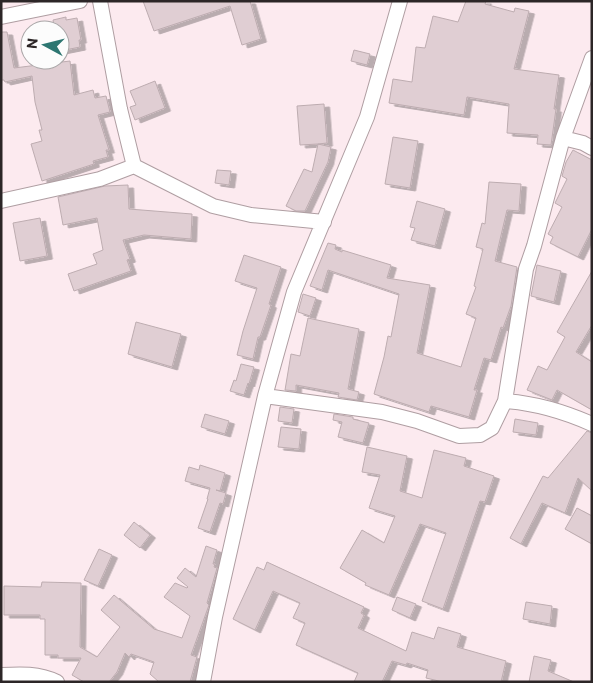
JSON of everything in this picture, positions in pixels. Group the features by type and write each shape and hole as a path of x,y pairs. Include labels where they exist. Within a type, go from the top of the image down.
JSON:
{"street":[{"path":"100,1 120,109 134,166"},
{"path":"203,682 217,608 265,396 294,292 367,117 400,1"},
{"path":"1,17 73,2"},
{"path":"265,396 382,412 417,421 459,436 480,435 492,428 505,401 526,269 563,138 592,58"},
{"path":"563,138 583,143 592,148"},
{"path":"1,201 100,180 134,166 213,206 251,214 324,222"},
{"path":"505,401 522,402 592,424"},
{"path":"1,675 45,676 57,682"}],"building":[{"path":"143,1 250,1 261,39 242,45 230,6 154,31"},
{"path":"466,1 486,1 485,4 514,12 515,8 529,11 514,69 559,75 551,145 537,144 538,135 507,133 509,104 467,97 464,115 389,103 393,79 412,82 416,47 425,48 433,16 458,22"},
{"path":"66,17 66,20 53,20"},
{"path":"77,18 81,40 79,40 80,47 70,49 70,20 66,20"},
{"path":"1,32 7,32 14,68 20,67 20,70 70,70 70,61 74,95 93,90 95,98 106,96 110,112 98,115 109,150 106,150 108,157 93,161 94,164 42,181 31,144 42,141 39,130 42,130 35,102 32,76 5,82 1,80"},
{"path":"354,50 370,54 367,65 351,61"},
{"path":"155,81 165,108 135,120 130,107 136,105 130,91"},
{"path":"324,104 327,143 300,145 297,106"},
{"path":"393,137 418,141 410,188 385,184"},
{"path":"318,144 331,147 328,162 305,211 296,211 286,206 304,169 312,172"},
{"path":"573,150 592,160 592,229 578,257 550,243 553,237 548,234 562,207 555,203 567,179 562,176 566,162"},
{"path":"217,170 231,171 229,185 215,183"},
{"path":"489,182 521,184 519,211 507,210 495,261 517,267 511,306 503,328 501,327 491,360 484,358 474,390 477,390 469,417 431,406 429,412 374,394 388,336 391,337 399,294 328,270 322,290 310,286 328,243 336,245 335,249 342,252 342,250 391,265 387,278 430,285 417,353 461,367 476,318 466,314 476,287 474,286 483,249 476,247 482,223 485,224"},
{"path":"128,185 129,209 192,214 191,239 144,235 123,240 130,259 127,260 131,271 74,291 68,274 97,264 93,254 103,250 97,218 63,225 58,197 105,186"},
{"path":"417,201 445,209 435,246 411,240 415,228 410,227"},
{"path":"40,218 47,256 20,261 13,223"},
{"path":"244,255 281,267 269,304 271,305 260,337 258,337 253,359 237,355 257,288 235,281"},
{"path":"537,265 561,271 554,302 531,296"},
{"path":"592,271 592,325 576,352 592,362 592,410 557,390 552,400 527,390 538,366 547,370 565,337 557,332"},
{"path":"303,294 316,298 310,316 298,312"},
{"path":"308,318 359,329 348,389 359,392 357,400 338,397 339,393 296,385 296,391 285,390 291,354 300,356"},
{"path":"136,322 181,334 172,367 128,354"},
{"path":"241,364 254,367 244,395 230,391 234,380 236,381"},
{"path":"280,407 294,409 292,423 278,421"},
{"path":"205,414 229,421 225,434 201,427"},
{"path":"334,414 353,417 353,419 369,423 363,443 338,437 342,422 333,420"},
{"path":"515,419 538,423 536,435 513,432"},
{"path":"281,427 301,429 299,449 278,447"},
{"path":"587,431 592,433 592,491 578,478 565,513 542,503 521,544 510,538 543,476 548,478"},
{"path":"367,447 407,456 400,491 422,498 434,450 466,458 464,466 494,476 485,502 480,501 443,609 422,601 446,533 420,524 389,595 365,585 366,583 340,568 362,530 384,543 395,516 369,508 380,475 362,472"},
{"path":"200,465 225,473 220,491 216,490 226,493 223,504 220,503 210,532 198,528 210,488 185,481 189,467 199,470"},
{"path":"577,508 592,516 592,544 565,529"},
{"path":"134,522 150,535 140,548 124,535"},
{"path":"206,546 217,550 213,564 217,568 207,603 209,605 191,655 197,657 190,682 159,682 150,674 154,662 131,654 129,657 125,653 117,672 109,682 84,682 72,675 81,658 58,658 58,655 45,655 45,619 40,619 40,615 4,615 4,586 41,587 42,582 81,583 80,647 97,657 120,627 101,610 114,595 154,629 182,638 190,616 164,597 175,583 188,587 177,578 185,568 196,577"},
{"path":"99,549 112,555 98,586 84,580"},
{"path":"267,562 364,607 361,613 364,615 358,628 406,651 412,632 434,639 438,627 461,634 457,647 506,661 501,682 443,682 426,678 428,670 407,663 406,665 392,661 382,682 354,682 358,673 296,645 305,623 293,618 300,603 273,591 255,630 233,619 257,567 264,570"},
{"path":"397,597 416,604 410,618 392,610"},
{"path":"526,602 552,606 550,624 523,619"},
{"path":"534,656 551,660 548,671 574,682 529,682"}]}
